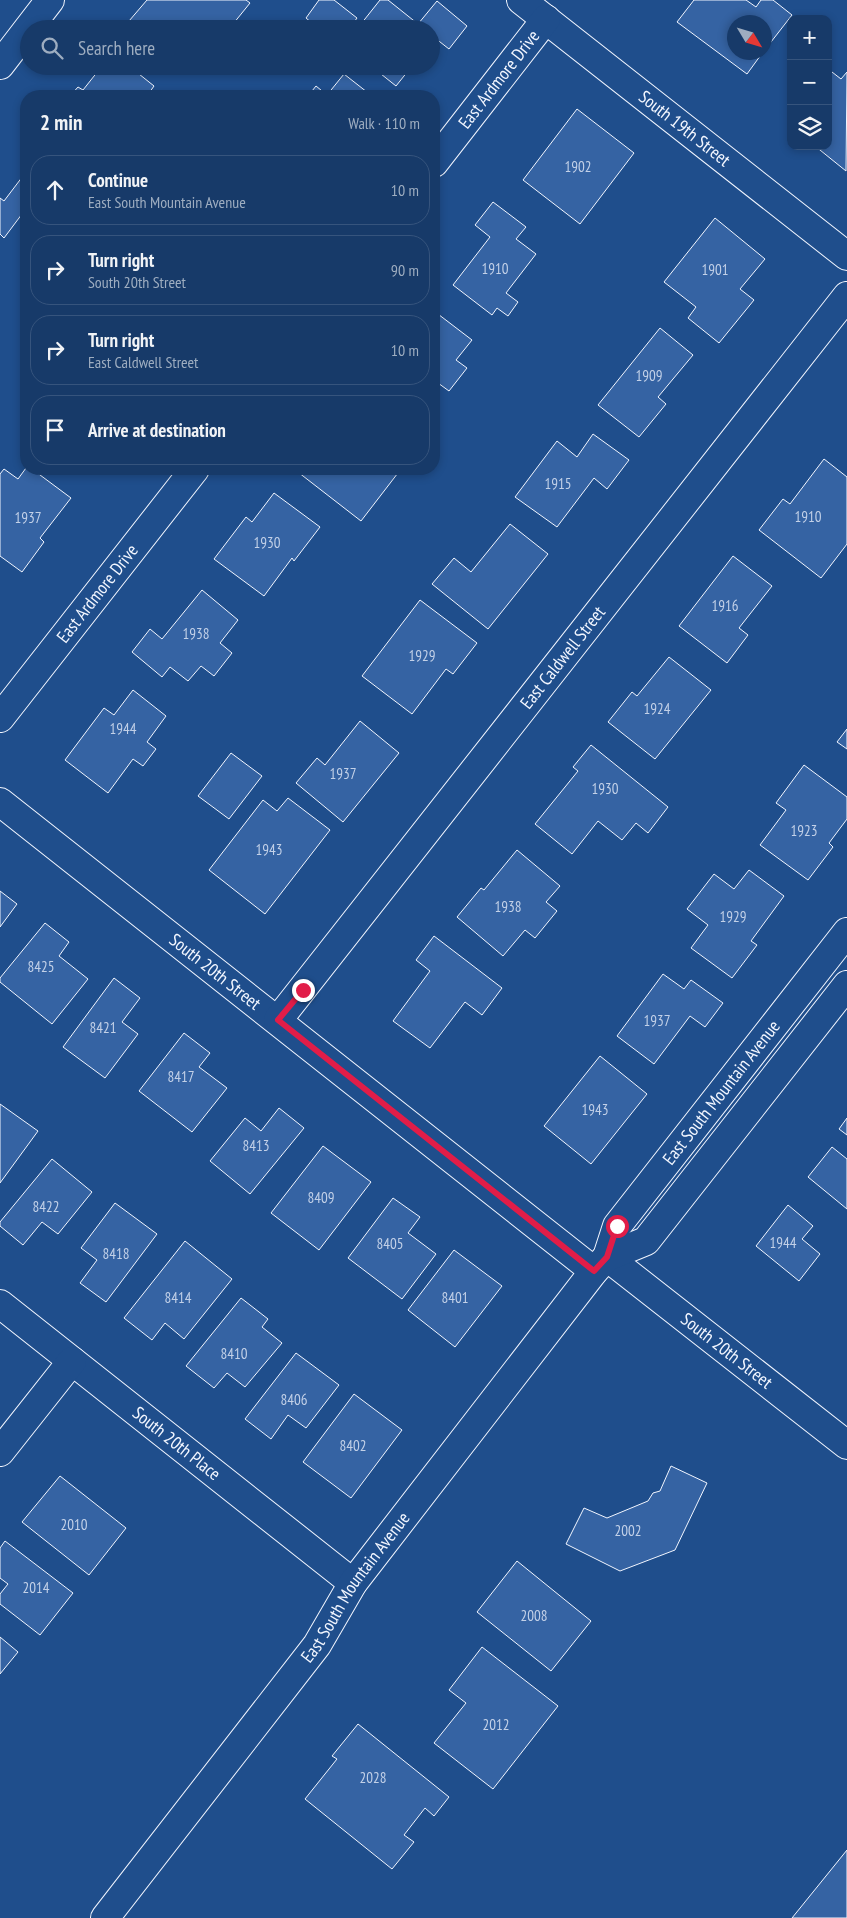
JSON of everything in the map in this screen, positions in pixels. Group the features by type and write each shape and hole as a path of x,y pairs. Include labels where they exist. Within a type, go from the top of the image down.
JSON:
{"street":[{"path":"34,20 50,0"},
{"name":"South 19th Street","path":"522,0 847,256"},
{"name":"East Ardmore Drive","path":"440,155 546,19"},
{"path":"0,64 20,38"},
{"name":"East Caldwell Street","path":"278,1020 847,296"},
{"name":"East Ardmore Drive","path":"0,718 190,475"},
{"name":"South 20th Street","path":"0,802 278,1020 600,1264 847,1445"},
{"name":"East South Mountain Avenue","path":"105,1918 317,1645 353,1583 600,1264 617,1226 847,932"},
{"name":"East South Mountain Avenue","path":"600,1264 646,1241 847,984"},
{"name":"South 20th Place","path":"0,1304 353,1583"},
{"path":"0,1452 72,1361"}],"building":[{"path":"147,0 246,0 250,3 236,20 130,20"},
{"path":"319,0 334,0 357,18 356,20 308,20 306,18"},
{"path":"380,0 388,0 413,20 364,20"},
{"path":"694,0 746,0 756,7 761,0 773,0 792,15 787,15 787,21 772,41 772,15 727,15 727,59 677,22"},
{"path":"437,1 467,26 449,49 440,42 440,20 421,20"},
{"path":"728,60 757,60 747,74"},
{"path":"832,72 841,79 847,72 846,171 820,150 832,150"},
{"path":"95,75 140,75 154,86 151,90 83,90"},
{"path":"343,75 345,75 364,90 331,90"},
{"path":"382,75 405,75 396,86"},
{"path":"316,86 321,90 313,90"},
{"path":"577,109 634,153 580,224 523,180"},
{"path":"20,180 20,217 4,238 0,234 0,198 4,201"},
{"path":"493,202 526,227 516,239 536,254 506,293 518,302 508,316 497,308 492,315 453,285 490,237 475,225"},
{"path":"715,218 765,259 740,289 754,300 719,343 688,318 696,307 664,282"},
{"path":"440,316 472,340 456,360 467,368 449,391 440,384"},
{"path":"660,328 693,355 658,397 666,404 639,437 598,405"},
{"path":"593,434 629,460 607,489 594,478 557,527 515,497 557,441 577,457"},
{"path":"824,459 847,477 847,544 821,578 759,530 783,499 790,504"},
{"path":"4,469 18,479 21,475 40,475 71,498 40,538 44,542 22,572 0,556 0,474"},
{"path":"302,475 396,475 361,521"},
{"path":"274,493 320,527 294,561 292,558 264,596 214,559 246,517 252,522"},
{"path":"510,524 548,554 488,629 432,584 454,558 471,572"},
{"path":"733,556 772,586 739,628 748,635 727,663 679,626"},
{"path":"202,590 238,620 220,643 232,653 214,676 201,666 188,681 170,667 162,677 132,652 150,629 162,639"},
{"path":"420,600 477,643 453,674 446,669 412,714 362,676"},
{"path":"669,657 711,690 655,759 608,722 632,692 637,696"},
{"path":"133,690 166,716 147,742 156,749 143,766 133,759 108,793 65,760 104,708 114,715"},
{"path":"360,721 399,753 343,822 296,783 317,758 325,765"},
{"path":"847,729 847,749 837,742"},
{"path":"591,745 668,807 648,833 636,823 622,840 598,821 572,854 535,824 578,771 573,767"},
{"path":"231,753 262,776 229,819 198,796"},
{"path":"804,765 847,797 847,819 829,843 833,847 808,880 760,845 786,810 776,803"},
{"path":"288,798 330,830 265,914 209,870 263,800 277,811"},
{"path":"517,850 560,886 546,902 557,911 535,938 525,930 503,956 457,917 481,888 484,890"},
{"path":"749,870 784,896 751,941 757,945 732,978 691,948 708,925 687,909 714,874 734,889"},
{"path":"0,891 17,904 0,927"},
{"path":"45,923 69,942 59,956 88,979 52,1024 0,982 0,978"},
{"path":"434,936 502,988 482,1015 465,1002 430,1048 393,1021 430,971 416,960"},
{"path":"663,974 684,989 691,980 723,1003 705,1027 690,1016 654,1064 617,1036"},
{"path":"114,978 140,998 122,1022 138,1034 105,1078 63,1047"},
{"path":"184,1033 210,1053 199,1067 227,1088 192,1132 139,1091"},
{"path":"600,1056 647,1094 591,1164 544,1126"},
{"path":"0,1104 38,1131 0,1183"},
{"path":"279,1108 304,1128 250,1194 210,1161 245,1118 261,1131"},
{"path":"847,1118 847,1135 839,1129"},
{"path":"323,1146 371,1182 319,1250 271,1213"},
{"path":"832,1147 847,1159 847,1209 808,1177"},
{"path":"52,1159 92,1192 58,1234 42,1222 23,1245 0,1226 0,1222"},
{"path":"393,1198 420,1217 408,1233 436,1254 402,1299 348,1258"},
{"path":"115,1203 157,1234 106,1302 80,1283 97,1260 81,1248"},
{"path":"788,1205 813,1226 802,1239 820,1254 799,1281 756,1246"},
{"path":"185,1241 232,1279 184,1339 165,1323 152,1340 124,1318"},
{"path":"454,1250 502,1286 455,1347 408,1310"},
{"path":"241,1298 268,1319 262,1327 282,1343 245,1387 227,1373 214,1388 186,1366"},
{"path":"296,1353 339,1385 306,1428 288,1415 271,1439 245,1419"},
{"path":"354,1394 402,1430 351,1498 303,1462"},
{"path":"671,1466 707,1483 675,1550 620,1571 566,1544 584,1508 607,1518 648,1501 653,1493 660,1491"},
{"path":"60,1476 126,1528 89,1575 22,1522"},
{"path":"5,1541 73,1593 40,1635 0,1604 0,1594 8,1584 0,1578 0,1548"},
{"path":"517,1561 591,1621 551,1671 477,1612"},
{"path":"0,1637 18,1652 0,1674"},
{"path":"482,1647 558,1706 493,1789 434,1743 466,1703 449,1690"},
{"path":"358,1724 449,1797 434,1816 425,1808 404,1835 414,1842 392,1869 305,1799 337,1759 332,1756"},
{"path":"847,1850 847,1918 792,1918"}],"route":[{"path":"303,990 278,1020 594,1271 607,1257 617,1226"}]}
